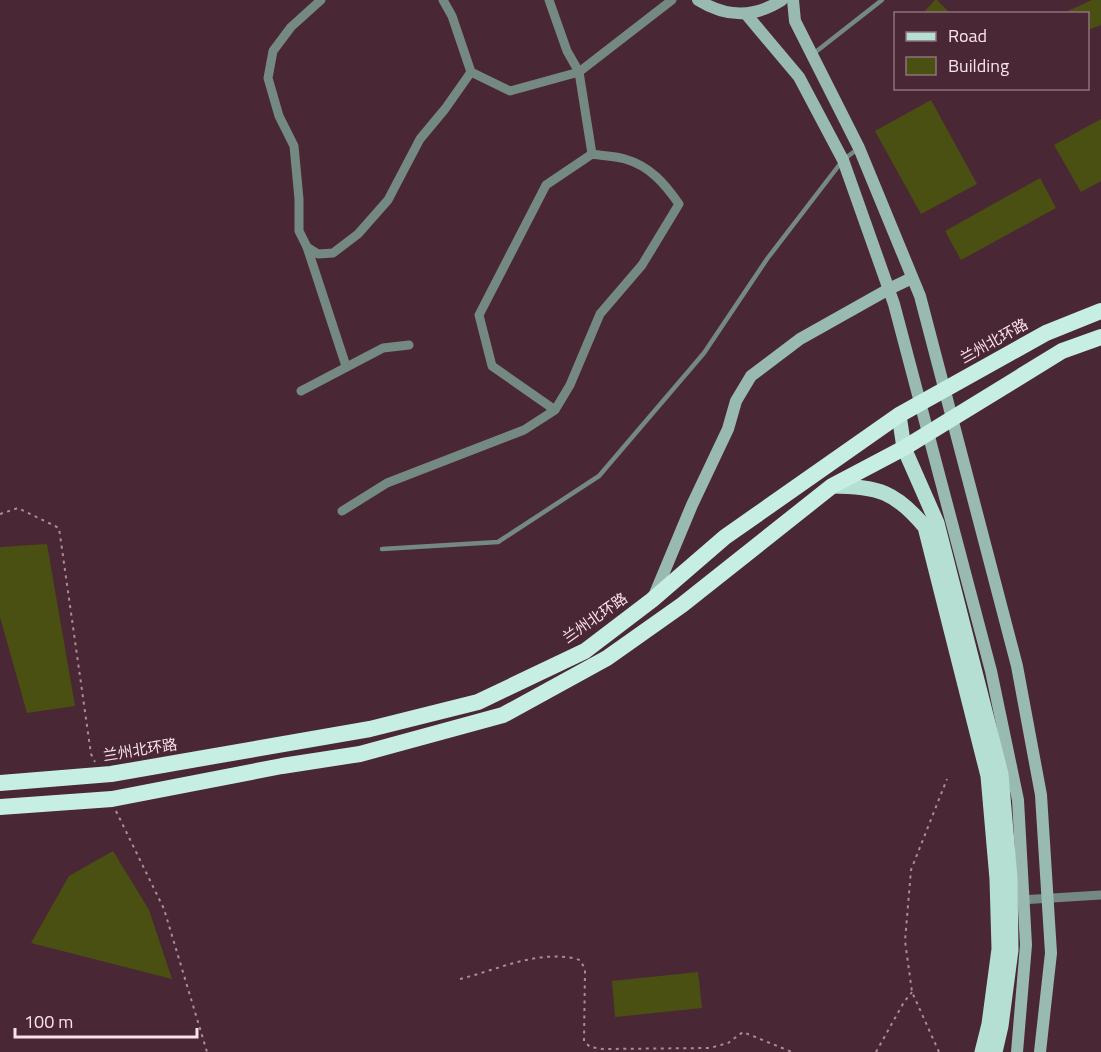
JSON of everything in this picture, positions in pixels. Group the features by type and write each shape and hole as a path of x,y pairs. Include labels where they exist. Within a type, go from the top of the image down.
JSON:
{"highway":[{"name":"兰州北环路","path":"0,783 111,774 370,729 478,702 585,651 652,600 725,537 899,415 1046,333 1101,311"},
{"path":"0,807 112,799 282,766 360,754 503,715 607,657 644,632 682,605 832,486 904,448 1062,351 1101,336"}],"main road":[{"path":"698,0 713,9 729,14 759,12 782,0"},
{"path":"793,0 795,21 859,148 920,296 1017,666 1041,795 1051,952 1040,1052"},
{"path":"746,14 799,77 843,160 894,304 991,671 1018,800 1026,945 1017,1052"},
{"path":"652,600 692,505 728,429 736,401 751,376 800,339 912,278"},
{"path":"899,415 904,448 937,523 1001,774 1010,900 1011,950 1001,1026 995,1052"},
{"path":"832,486 859,486 885,492 908,507 925,527 988,776 998,879 999,949 989,1024 982,1052"}],"street":[{"path":"321,0 291,27 273,51 268,78 279,116 294,146 299,200 298,231 307,247 346,366"},
{"path":"442,0 452,16 471,72 510,91 579,72 672,0"},
{"path":"549,0 567,51 579,72 592,154"},
{"path":"307,247 318,254 333,253 358,234 388,200 420,139 445,110 471,72"},
{"path":"342,511 387,483 524,430 555,410 570,385 600,314 642,266 678,204 666,184 648,168 626,159 592,154 546,185 479,315 492,366 555,410"},
{"path":"301,391 383,348 410,345"},
{"path":"1010,900 1101,895"}],"lane":[{"path":"812,54 882,0"},
{"path":"382,549 498,542 599,476 704,353 767,259 843,160 859,148"}],"path":[{"path":"939,1052 912,992 905,941 911,870 947,779"},
{"path":"460,979 532,958 570,957 580,960 585,969 584,1041 590,1047 603,1049 710,1048 728,1043 743,1032 792,1052"},
{"path":"876,1052 900,1008 912,992"}],"building":[{"path":"937,0 949,12 924,12"},
{"path":"1092,0 1101,0 1101,25 1089,30 1089,12 1065,12"},
{"path":"931,100 977,184 921,214 875,131"},
{"path":"1101,119 1101,181 1081,192 1054,145"},
{"path":"1040,178 1056,208 961,260 945,231"},
{"path":"47,544 75,706 27,713 0,617 0,547"},
{"path":"113,851 149,910 172,979 31,943 69,876"},
{"path":"698,972 702,1008 615,1017 612,981"}]}
